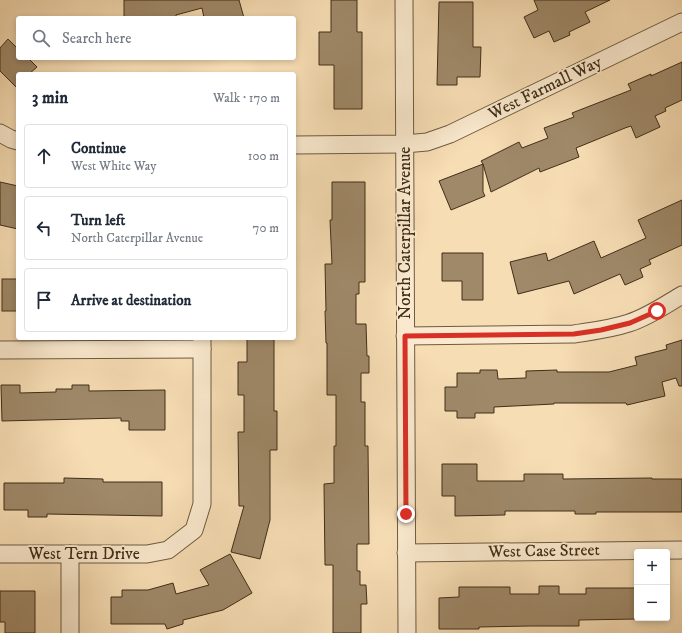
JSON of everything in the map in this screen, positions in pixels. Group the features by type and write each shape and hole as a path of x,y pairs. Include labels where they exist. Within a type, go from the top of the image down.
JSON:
{"street":[{"name":"North Caterpillar Avenue","path":"404,0 406,633"},
{"name":"West Farmall Way","path":"296,145 404,144 427,142 450,134 682,22"},
{"path":"0,133 16,140"},
{"path":"405,336 574,334 601,330 630,323 657,311 682,295"},
{"path":"0,350 202,344"},
{"name":"West Tern Drive","path":"0,554 147,554 168,550 194,530 202,504 202,344"},
{"name":"West Case Street","path":"406,553 682,550"},
{"path":"70,554 70,633"}],"building":[{"path":"124,0 239,0 243,16 204,16 202,8 176,16 124,16"},
{"path":"331,0 357,0 357,32 362,32 362,109 334,109 334,65 319,65 319,32 331,32"},
{"path":"534,0 610,0 585,12 590,22 569,32 570,35 554,42 549,31 534,38 524,17 538,10"},
{"path":"439,2 473,2 473,47 481,47 480,77 457,77 457,85 437,85"},
{"path":"8,39 16,47 16,60 30,60 37,67 31,72 16,72 16,87 0,71 0,48"},
{"path":"682,62 682,100 665,108 666,111 655,116 660,127 636,138 631,126 625,128 576,148 579,157 540,172 539,168 491,192 481,161 519,142 522,148 548,138 544,128 574,117 572,113 631,90 628,84 651,74 651,76"},
{"path":"483,164 483,192 485,196 451,210 439,181"},
{"path":"0,182 16,186 16,229 0,225"},
{"path":"332,182 365,182 365,282 359,282 359,294 356,294 356,324 366,324 367,356 369,356 369,373 361,373 361,402 365,402 365,446 368,446 369,544 357,544 357,571 360,571 360,585 366,585 367,604 361,604 361,633 333,633 333,565 325,565 324,484 334,483 334,446 336,446 336,395 327,395 327,343 325,311 325,264 332,264 330,220 332,220"},
{"path":"682,200 682,245 649,260 651,264 640,269 643,277 625,285 620,274 574,294 569,281 518,294 510,262 546,253 548,261 594,241 601,258 646,238 638,220"},
{"path":"442,253 483,253 483,300 462,300 462,281 442,281"},
{"path":"2,279 16,279 16,311 2,311"},
{"path":"247,340 274,340 274,411 277,411 277,450 270,450 270,520 260,559 231,552 244,506 239,506 238,432 244,432 244,395 238,395 238,362 247,362"},
{"path":"682,340 682,386 679,386 676,378 662,382 665,396 627,405 626,403 554,403 494,407 494,413 475,413 475,418 457,418 457,411 445,411 445,387 457,387 457,373 480,373 480,370 497,370 498,379 526,378 526,371 557,370 557,372 609,372 637,365 635,357 667,349 666,345"},
{"path":"1,385 20,385 20,393 56,392 56,389 72,389 72,385 89,385 89,391 165,390 165,430 129,430 129,421 121,421 121,418 2,421"},
{"path":"442,464 477,464 477,481 524,481 524,474 563,474 563,479 682,479 682,512 596,512 596,514 575,514 575,511 505,511 505,515 455,516 455,496 442,496"},
{"path":"64,478 103,479 103,482 162,482 162,516 47,514 47,517 28,517 28,510 4,510 4,483 64,483"},
{"path":"230,554 252,593 223,610 183,620 183,624 167,629 165,624 111,624 111,597 122,597 122,590 148,590 173,583 176,594 209,585 200,570"},
{"path":"539,586 559,586 559,594 586,594 586,588 634,588 634,619 579,620 579,626 439,629 439,598 459,597 459,587 510,587 510,594 539,594"},
{"path":"0,591 35,591 35,633 5,633 5,622 0,622"}],"route":[{"path":"406,514 405,336 574,334 601,330 630,323 657,311"}]}
